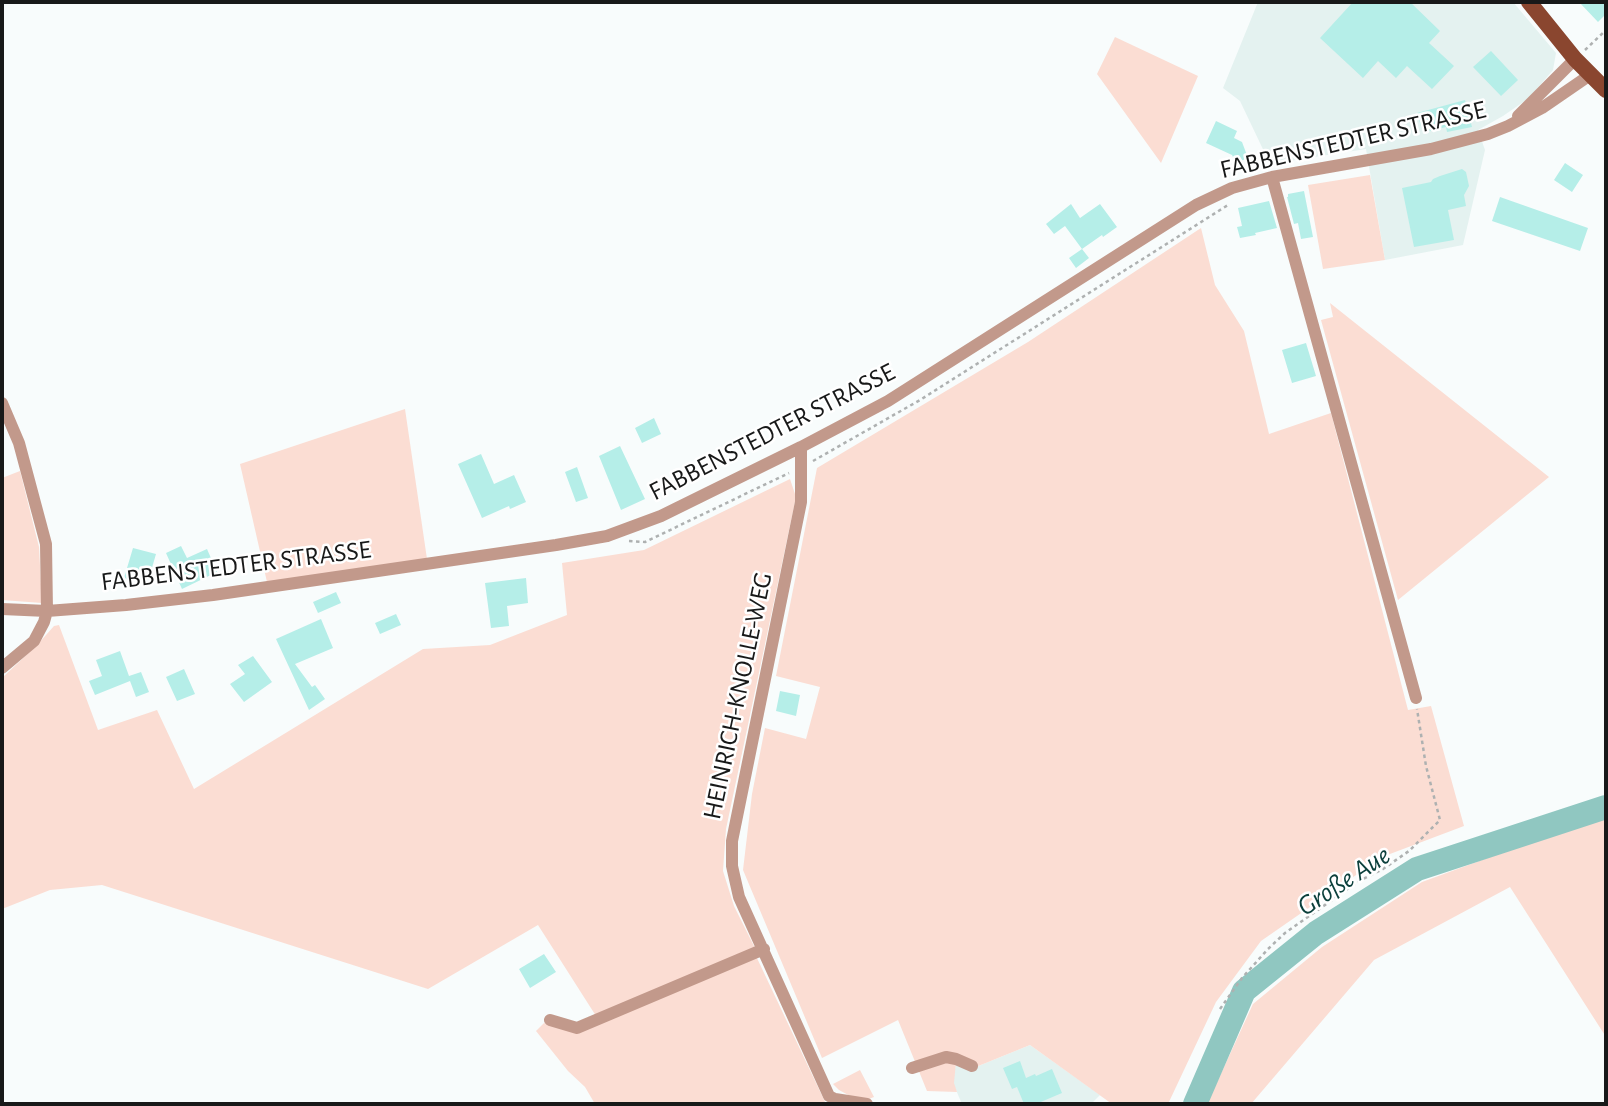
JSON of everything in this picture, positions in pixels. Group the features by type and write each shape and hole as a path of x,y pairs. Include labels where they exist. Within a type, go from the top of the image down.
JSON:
{"main road":[{"path":"1529,2 1575,59 1606,90"}],"street":[{"name":"FABBENSTEDTER STRASSE","path":"1508,126 1575,59"},
{"name":"FABBENSTEDTER STRASSE","path":"2,609 47,611 126,606 213,596 607,536 661,516 888,401 1196,205 1232,188 1272,177 1431,149 1488,134 1542,108 1590,75"},
{"path":"1272,177 1416,698"},
{"path":"2,402 19,443 46,544 47,611 34,640 2,668"},
{"name":"HEINRICH-KNOLLE-WEG","path":"801,447 801,502 732,841 732,866 740,897 829,1096 867,1104"},
{"path":"550,1020 577,1028 764,949"},
{"path":"912,1068 946,1057 972,1066"}],"path":[{"path":"1575,59 1606,30"},
{"path":"626,541 645,542 801,467 920,400 1236,200"},
{"path":"1220,1009 1242,978 1285,933 1359,881 1409,851 1440,820 1426,766 1416,698"}],"shaded area":[{"path":"1258,2 1513,2 1556,53 1553,70 1529,98 1478,130 1485,150 1463,245 1385,260 1366,149 1270,164 1240,101 1223,88"},
{"path":"1115,37 1198,76 1161,163 1097,74"},
{"path":"1370,175 1385,260 1323,269 1308,185"},
{"path":"1201,228 1215,285 1244,331 1269,434 1331,413 1408,710 1431,706 1464,826 1382,857 1261,941 1216,1002 1168,1104 1112,1104 1030,1045 971,1069 956,1062 954,1083 957,1092 927,1091 898,1020 822,1058 743,870 752,794 765,728 806,739 820,687 776,676 817,468 1028,342"},
{"path":"1330,303 1549,477 1398,600 1321,320 1333,317"},
{"path":"405,409 427,559 267,582 240,464"},
{"path":"20,471 39,547 42,603 2,600 2,478"},
{"path":"790,479 796,497 726,829 723,871 734,906 755,948 596,1016 538,925 428,989 102,885 50,890 2,909 2,678 54,626 59,625 98,730 157,710 194,789 423,649 490,645 567,615 562,563 644,550"},
{"path":"1606,818 1606,1037 1510,887 1374,960 1251,1104 1207,1104 1253,1004 1322,947 1422,882"},
{"path":"756,956 826,1104 595,1104 585,1087 568,1071 536,1031 544,1023 576,1031"},
{"path":"1030,1045 1100,1095 1091,1104 962,1104 953,1083 956,1062 971,1069"},
{"path":"860,1070 874,1097 866,1100 852,1097 833,1084"}],"building":[{"path":"1353,2 1410,2 1440,31 1429,43 1454,66 1432,89 1407,66 1396,78 1378,61 1363,78 1320,38"},
{"path":"1579,2 1606,2 1606,14 1598,22"},
{"path":"1491,51 1518,80 1501,96 1473,67"},
{"path":"1465,100 1472,127 1447,132 1446,127 1423,133 1417,113"},
{"path":"1216,121 1237,131 1234,138 1242,142 1248,158 1236,163 1232,155 1206,143"},
{"path":"1565,163 1583,175 1572,192 1554,180"},
{"path":"1462,169 1466,172 1469,186 1464,195 1466,206 1448,210 1454,240 1414,247 1402,188 1431,182"},
{"path":"1304,191 1313,237 1301,239 1298,223 1294,224 1287,197 1288,194"},
{"path":"1500,197 1588,228 1580,251 1492,221"},
{"path":"1269,201 1277,228 1240,238 1237,227 1242,226 1238,208"},
{"path":"1071,204 1080,218 1100,204 1117,227 1082,249 1065,226 1054,234 1046,224"},
{"path":"1082,249 1089,258 1076,268 1069,258"},
{"path":"1306,343 1316,376 1292,383 1282,350"},
{"path":"654,418 661,434 642,443 635,428"},
{"path":"620,446 645,499 621,510 599,456"},
{"path":"481,454 494,484 514,475 526,502 482,518 458,464"},
{"path":"577,467 588,498 576,502 565,472"},
{"path":"181,546 187,558 207,549 217,572 182,589 166,553"},
{"path":"133,548 156,554 147,585 124,578"},
{"path":"526,578 528,603 507,606 509,626 491,628 485,583"},
{"path":"336,592 341,603 318,613 313,602"},
{"path":"396,614 401,625 380,634 375,623"},
{"path":"321,619 333,648 295,664 325,699 309,710 276,639"},
{"path":"120,651 129,676 141,672 149,692 136,697 130,681 95,695 89,681 102,676 96,660"},
{"path":"253,656 272,682 244,702 230,684 245,674 238,665"},
{"path":"184,669 195,694 177,701 166,677"},
{"path":"780,691 800,695 796,716 776,711"},
{"path":"544,954 556,972 530,988 519,969"},
{"path":"1020,1061 1026,1078 1052,1069 1062,1093 1036,1104 1024,1104 1017,1087 1012,1089 1003,1068"}],"waterway":[{"name":"Große Aue","path":"1195,1104 1244,991 1316,933 1417,869 1606,807"}]}
